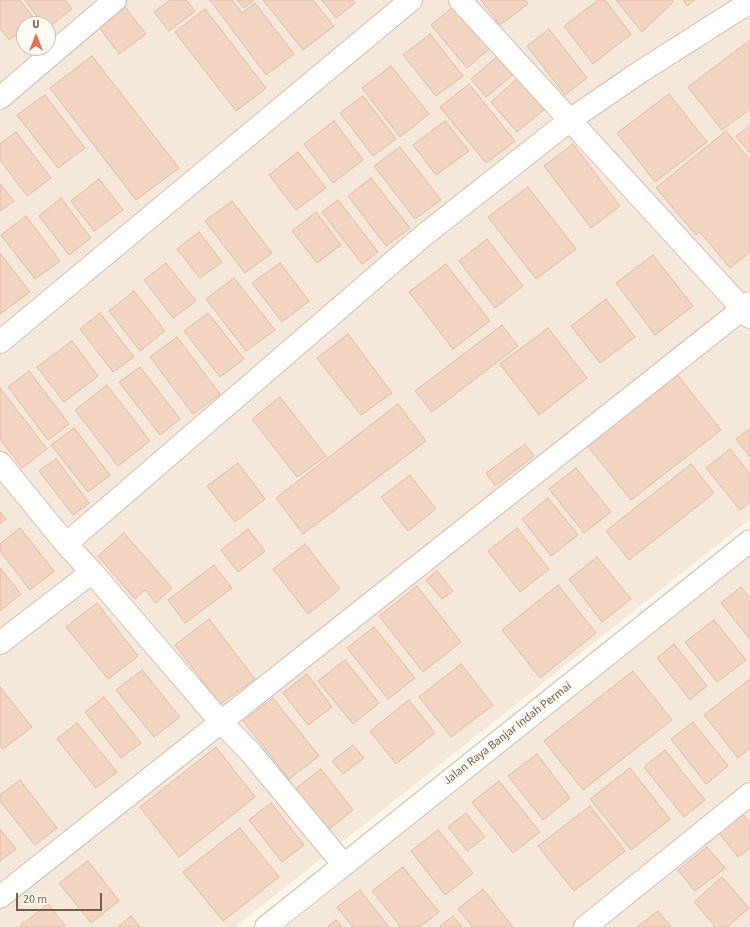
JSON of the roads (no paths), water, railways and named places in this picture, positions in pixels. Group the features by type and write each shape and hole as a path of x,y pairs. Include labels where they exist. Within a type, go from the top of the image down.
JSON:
{"street":[{"path":"0,342 411,0"},
{"path":"0,897 221,722 748,310 460,0"},
{"path":"66,544 423,236 570,120 640,72 750,2"},
{"path":"0,98 104,3"},
{"path":"0,463 66,544 92,572 221,722 251,753 343,864"},
{"name":"Jalan Raya Banjar Indah Permai","path":"266,927 343,864 750,542"},
{"path":"0,643 92,572"},
{"path":"584,927 750,794"}]}
